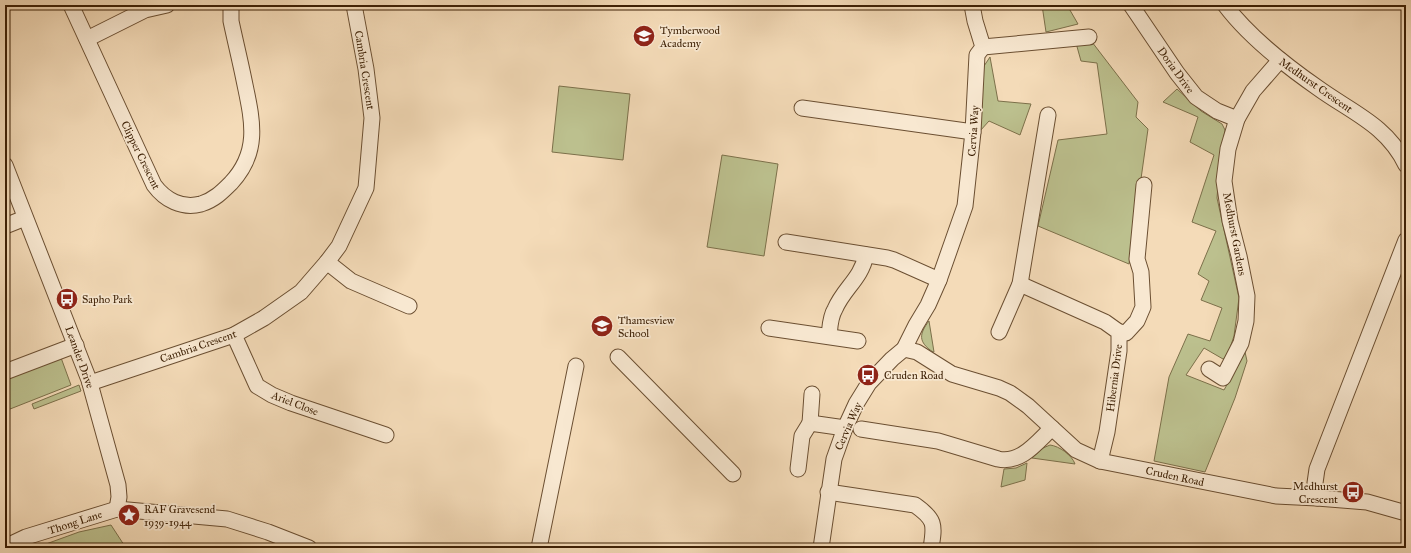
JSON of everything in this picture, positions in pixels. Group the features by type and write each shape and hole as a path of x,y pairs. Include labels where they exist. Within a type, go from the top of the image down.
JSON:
{"street":[{"name":"Clipper Crescent","path":"71,5 154,185 167,199 186,205 195,205 211,201 224,190 241,171 247,160 251,146 253,127 231,21 231,5"},
{"path":"87,39 145,10 167,5"},
{"name":"Cambria Crescent","path":"90,383 234,335 264,318 301,292 339,246 366,188 372,118 366,69 354,5"},
{"path":"972,5 974,21 983,47 1089,37"},
{"name":"Doria Drive","path":"1131,5 1177,73 1196,98 1217,111 1237,119"},
{"name":"Medhurst Crescent","path":"1225,5 1242,24 1280,60 1319,89 1382,131 1394,145 1406,165"},
{"name":"Cervia Way","path":"821,548 834,459 845,428 856,404 869,383 904,349 928,305 939,280 965,206 973,132 977,55 983,47"},
{"name":"Medhurst Gardens","path":"1209,369 1223,378 1241,343 1246,321 1247,296 1230,221 1224,181 1228,149 1237,119 1253,91 1280,60"},
{"path":"802,108 973,132"},
{"path":"999,332 1020,284 1048,115"},
{"name":"Leander Drive","path":"5,165 90,383 118,485 119,497 117,509"},
{"path":"1119,332 1126,333 1137,321 1143,307 1142,272 1137,259 1144,185"},
{"path":"5,226 25,218"},
{"path":"1317,498 1315,483 1317,469 1406,240"},
{"path":"786,242 894,260 939,280"},
{"path":"829,336 831,319 835,307 857,278 866,255"},
{"path":"327,262 351,281 409,306"},
{"name":"Hibernia Drive","path":"1020,284 1105,322 1119,332 1119,351 1107,432 1100,460"},
{"path":"769,328 858,341"},
{"name":"Ariel Close","path":"234,335 258,386 272,395 386,435"},
{"path":"5,372 76,345"},
{"name":"Cruden Road","path":"904,349 922,355 952,374 999,388 1010,393 1028,406 1076,450 1100,460 1276,496 1367,502 1406,513"},
{"path":"618,358 733,474"},
{"path":"540,548 576,366"},
{"path":"798,469 802,436 810,423 812,394"},
{"path":"810,423 845,428"},
{"path":"861,430 938,441 998,459 1007,460 1014,459 1023,454 1052,428"},
{"path":"828,492 915,505 924,511 930,518 934,528 931,548"},
{"name":"Thong Lane","path":"5,547 26,537 117,509 227,519 268,532 309,548"}],"green space":[{"path":"1042,5 1067,5 1078,24 1046,32"},
{"path":"1092,42 1138,102 1136,117 1148,129 1129,264 1038,226 1058,140 1107,134 1097,63 1081,61 1076,43"},
{"path":"990,57 998,101 1031,104 1020,135 989,121 980,131 982,69"},
{"path":"559,86 630,94 623,160 552,152"},
{"path":"1177,89 1201,111 1222,124 1225,130 1220,160 1217,198 1239,298 1234,336 1227,357 1223,359 1204,348 1186,375 1224,390 1245,352 1247,361 1235,398 1205,472 1154,461 1169,377 1188,334 1210,341 1222,308 1201,300 1209,281 1198,274 1216,231 1192,222 1214,155 1190,142 1198,117 1163,102"},
{"path":"722,155 778,164 764,256 707,247"},
{"path":"929,321 934,352 925,345 922,338 923,330"},
{"path":"60,355 71,385 5,411 5,377"},
{"path":"79,385 81,391 34,409 32,404"},
{"path":"1050,445 1065,452 1071,457 1075,464 1032,458 1043,448"},
{"path":"1027,463 1025,480 1001,487 1004,469 1016,468"},
{"path":"111,525 126,548 35,548 79,532"}],"place":[{"name":"Tymberwood Academy","path":"644,36"},
{"name":"Sapho Park","path":"67,299"},
{"name":"Thamesview School","path":"602,326"},
{"name":"Cruden Road","path":"868,375"},
{"name":"Medhurst Crescent","path":"1353,492"},
{"name":"RAF Gravesend 1939-1944","path":"129,515"}]}
